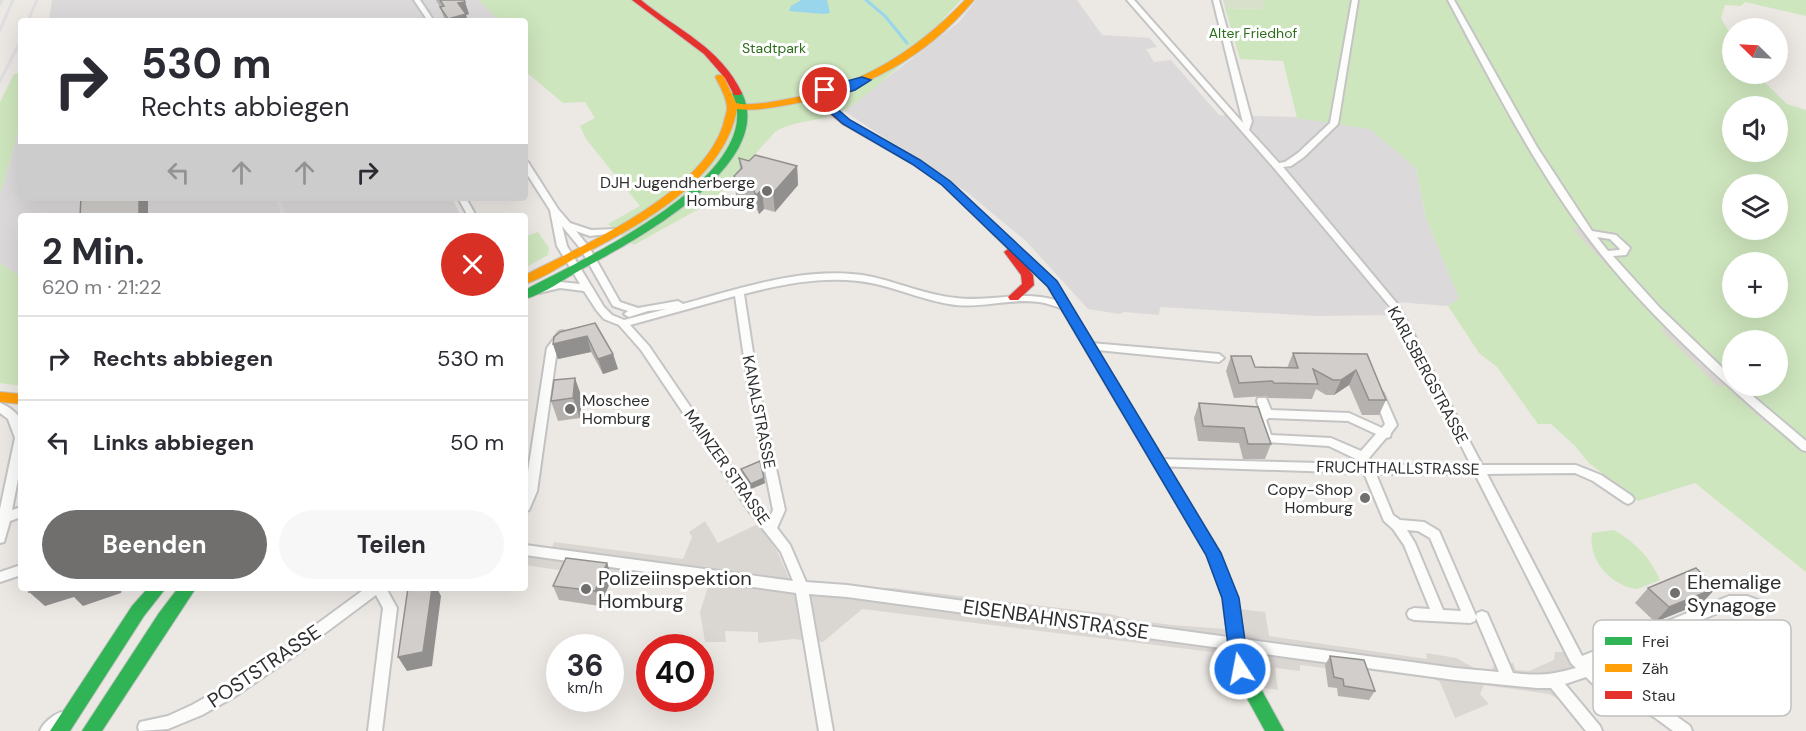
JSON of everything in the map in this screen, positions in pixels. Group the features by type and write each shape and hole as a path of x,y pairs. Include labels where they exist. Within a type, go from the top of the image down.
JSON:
{"main road":[{"path":"528,288 587,252 687,201 708,183 736,147 744,124 739,104 715,71 636,0"},
{"path":"739,104 813,97 852,88 920,46 946,25 970,0"},
{"path":"813,97 826,117 916,170 958,201 987,229 1014,257 1027,275 1028,285 1014,297"},
{"path":"813,97 846,122 916,162 966,200 1038,268 1061,297 1213,553 1226,580 1235,643 1246,683 1275,731"},
{"path":"587,252 613,231 673,195 707,166 730,129 739,104"},
{"path":"0,396 18,399"},
{"path":"59,731 138,611 155,591"},
{"path":"91,729 186,591"}],"street":[{"path":"417,0 429,18"},
{"name":"KARLSBERGSTRASSE","path":"1130,0 1277,166 1396,308 1567,645 1583,667 1593,676"},
{"path":"1216,0 1248,121 1245,130"},
{"path":"1277,166 1288,164 1301,155 1334,124 1355,0"},
{"path":"1451,0 1532,141 1590,233 1607,254 1722,372"},
{"path":"529,180 587,252 616,304 636,316 739,292 838,276 869,279 943,300 980,302 1014,297 1039,297 1065,306"},
{"path":"554,210 560,237 571,262 586,288 608,317 594,324"},
{"path":"567,225 590,233 613,231"},
{"path":"1590,233 1613,237 1625,248 1623,254 1607,254"},
{"path":"528,289 560,285 586,288"},
{"name":"KANALSTRASSE","path":"739,292 753,386 779,510 770,529"},
{"name":"MAINZER STRASSE","path":"623,323 636,316 645,348"},
{"name":"MAINZER STRASSE","path":"608,317 623,323 645,348 753,508 786,549 802,588 826,731"},
{"path":"528,498 541,429 552,348 557,338 571,330"},
{"path":"1091,347 1219,358"},
{"path":"1363,457 1386,434 1391,425 1373,382"},
{"path":"1748,396 1806,447"},
{"path":"1262,401 1267,414"},
{"path":"0,407 13,417 18,429"},
{"path":"1386,434 1350,417 1267,414 1260,418 1265,436 1269,439 1330,442 1363,457 1388,518 1397,525 1409,543 1439,615"},
{"path":"0,538 18,451"},
{"name":"FRUCHTHALLSTRASSE","path":"1159,463 1368,469 1576,469 1597,478 1628,499"},
{"path":"5,518 18,513"},
{"path":"1397,525 1420,526 1435,535 1470,617 1414,614"},
{"name":"EISENBAHNSTRASSE","path":"528,550 1509,679 1554,681 1593,663"},
{"path":"0,577 18,571"},
{"name":"POSTSTRASSE","path":"145,727 169,723 214,701 373,591"},
{"path":"375,731 390,608 379,591"},
{"name":"EISENBAHNSTRASSE","path":"1689,620 1729,602 1741,600 1754,602 1764,608"},
{"path":"1482,617 1509,679"},
{"path":"1554,681 1595,731"},
{"path":"47,731 69,714"},
{"name":"KARLSBERGSTRASSE","path":"1664,716 1685,731"}],"shaded area":[{"path":"52,0 479,0 496,18 49,18"},
{"path":"976,0 1077,0 1102,35 1150,38 1157,47 1146,49 1154,62 1171,60 1219,115 1296,117 1370,129 1416,168 1426,218 1459,298 1448,306 1384,301 1390,315 1316,316 1160,307 1159,315 1124,312 1120,314 1088,309 1026,241 968,193 844,111 960,21"},
{"path":"18,132 18,201 454,201 460,213 18,213 18,275 0,263 0,195"},
{"path":"1563,204 1570,204 1590,233 1722,375 1722,386 1717,386 1660,329 1668,328 1572,229 1581,228"},
{"path":"1737,396 1744,396 1777,424 1767,425"},
{"path":"705,521 718,543 758,524 777,551 795,592 892,588 1110,614 1171,625 1239,630 1238,609 1265,612 1269,636 1427,659 1426,653 1456,658 1474,668 1491,671 1495,663 1513,663 1516,670 1529,671 1554,660 1555,652 1572,652 1586,671 1554,681 1566,703 1549,694 1484,685 1480,694 1489,704 1455,718 1440,682 1434,679 1325,665 1325,668 1300,665 1300,671 1275,668 1278,690 1264,688 1253,657 862,609 823,642 793,639 758,643 758,632 725,631 726,642 714,642 714,634 704,634 700,612 708,587 612,578 528,565 528,543 552,547 554,542 683,559 692,537 689,532"}],"green space":[{"name":"Stadtpark","path":"479,0 961,0 933,30 904,52 910,58 856,102 833,115 790,125 775,132 713,201 634,245 608,224 640,206 586,139 580,126 595,118 585,102 563,103 528,74 528,18 496,18"},
{"path":"1223,0 1263,0 1266,9 1225,8"},
{"name":"Alter Friedhof","path":"1263,0 1806,0 1806,16 1745,2 1741,6 1725,5 1721,18 1722,84 1766,84 1779,96 1722,96 1722,162 1788,162 1788,104 1806,110 1806,572 1695,483 1638,501 1589,463 1575,446 1551,424 1538,424 1497,367 1479,353 1448,306 1459,298 1426,218 1416,168 1370,129 1297,118 1283,61 1240,59 1225,8 1265,9"},
{"path":"18,73 18,132 0,195 0,102 14,74"},
{"path":"538,232 549,248 548,255 528,266 528,236"},
{"path":"0,263 18,275 18,386 0,383"},
{"path":"1614,530 1641,551 1652,564 1660,580 1637,589 1618,582 1603,570 1594,553 1592,533"}],"water":[{"path":"801,0 827,0 830,13 789,11 791,6"}],"building":[{"path":"440,0 464,0 465,2 458,3 466,14 447,18 440,7 444,6"},
{"path":"755,155 797,166 773,193 762,190 756,195 752,187 739,183 734,176 742,168 739,158 749,161"},
{"path":"81,201 139,201 139,213 80,213"},
{"path":"595,323 613,354 598,359 587,336 553,344 554,337 560,332"},
{"path":"1293,353 1367,354 1386,400 1369,400 1356,370 1341,380 1333,380 1313,369 1318,384 1274,383 1272,381 1239,383 1231,356 1251,356 1255,367 1298,368"},
{"path":"575,378 573,398 551,401 554,380"},
{"path":"1199,403 1258,407 1271,444 1248,444 1244,428 1203,426"},
{"path":"760,461 764,478 751,484 741,469"},
{"path":"566,558 607,563 595,591 553,586"},
{"path":"1696,568 1716,588 1669,607 1648,588"},
{"path":"408,591 432,591 423,652 398,657"},
{"path":"1330,656 1364,660 1375,691 1344,686 1343,679 1334,677"}],"waterway":[{"path":"866,0 885,16 907,43"}],"railway":[{"path":"0,4 2,0"},
{"path":"0,30 13,0"},
{"path":"29,18 37,0"},
{"path":"0,81 18,46"},
{"path":"279,201 282,213"}],"traffic: fast":[{"path":"528,293 656,221 689,197 717,171 736,143 744,114 737,93"},
{"path":"1103,369 1213,553 1230,598 1240,669 1275,731"},
{"path":"59,731 138,611 155,591"},
{"path":"91,731 165,618 186,591"}],"traffic: slow":[{"path":"735,106 758,106 809,98 861,82 908,56 950,21 970,0"},
{"path":"528,278 648,212 679,190 705,165 723,139 732,111 730,98 720,77"},
{"path":"0,397 18,399"}],"traffic: jam":[{"path":"636,0 707,52 730,77 737,93"},
{"path":"811,93 846,122 916,162 946,183 1052,284 1103,369"},
{"path":"1010,252 1027,275 1028,285 1014,297"}],"place":[{"name":"DJH Jugendherberge Homburg","path":"767,191"},
{"name":"Moschee Homburg","path":"570,409"},
{"name":"Copy-Shop Homburg","path":"1365,498"},
{"name":"Polizeiinspektion Homburg","path":"586,589"},
{"name":"Ehemalige Synagoge","path":"1675,593"}],"route":[{"path":"825,90 866,80 852,88 819,98 846,122 916,162 946,183 1038,268 1052,284 1213,553 1226,580 1240,669"}]}
